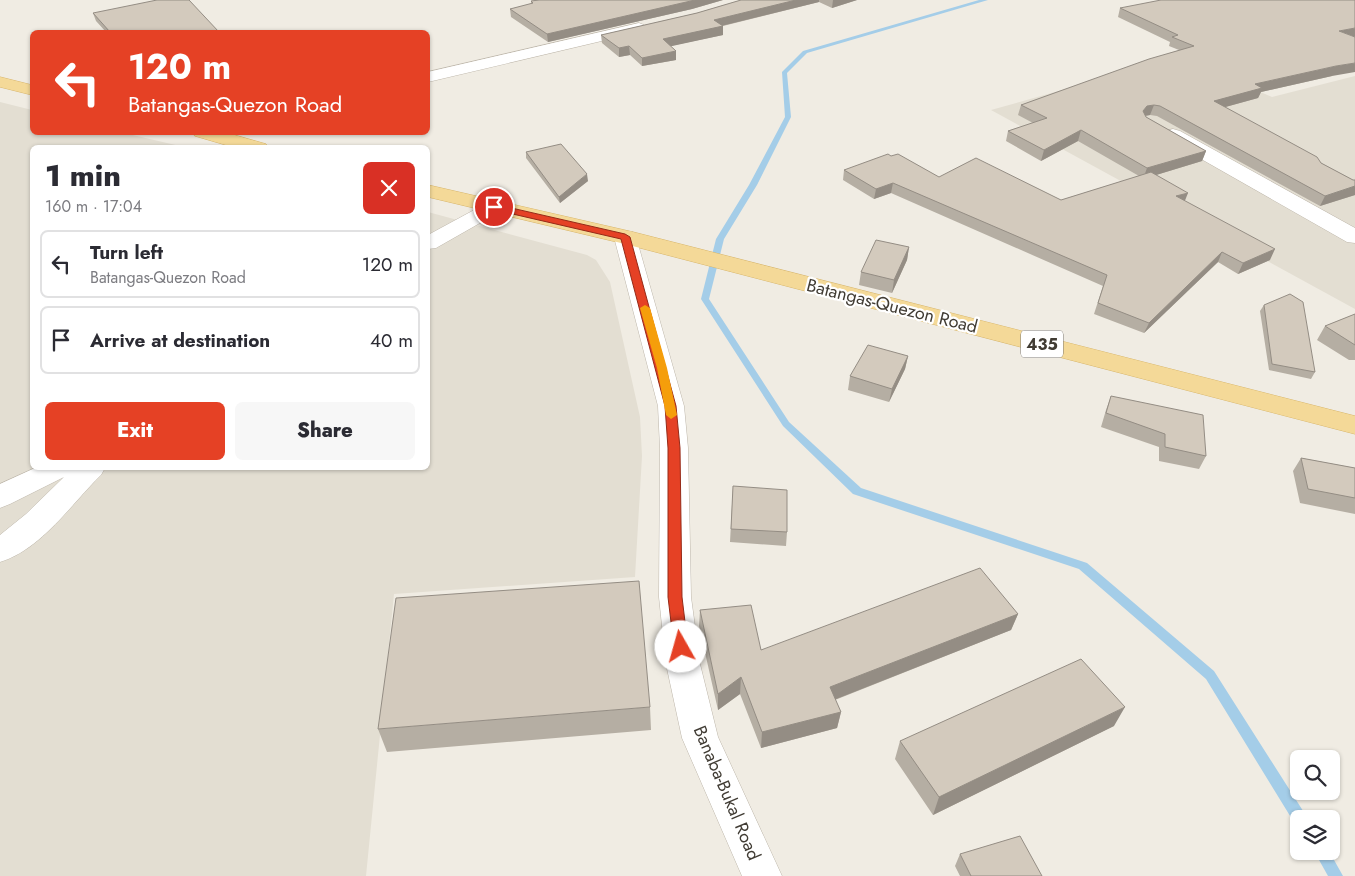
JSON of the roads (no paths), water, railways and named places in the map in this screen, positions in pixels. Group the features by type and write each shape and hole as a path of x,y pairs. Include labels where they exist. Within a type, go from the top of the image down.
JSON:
{"main road":[{"path":"0,82 30,90"},
{"path":"213,135 248,145"},
{"name":"Batangas-Quezon Road","path":"430,191 625,237 1355,425"}],"street":[{"path":"430,77 658,24"},
{"path":"1158,127 1355,237"},
{"path":"430,242 494,207"},
{"name":"Banaba-Bukal Road","path":"625,237 671,406 674,448 675,597 683,664 700,738 762,876"},
{"path":"0,497 54,470"},
{"path":"0,550 19,538 42,518 89,470"}],"waterway":[{"path":"985,0 805,52 784,73 788,117 753,185 720,239 705,299 786,424 857,491 1083,566 1210,675 1294,810"},
{"path":"1326,860 1336,876"}]}
